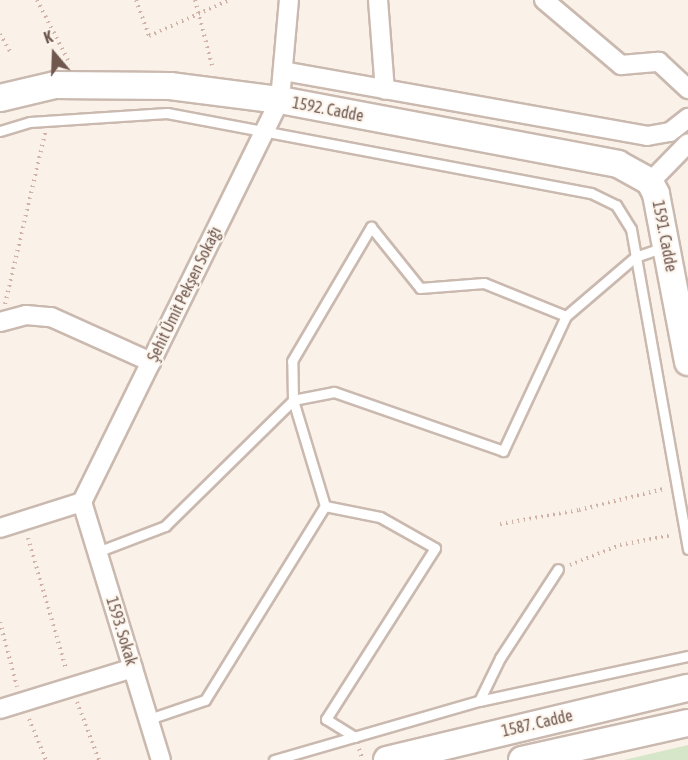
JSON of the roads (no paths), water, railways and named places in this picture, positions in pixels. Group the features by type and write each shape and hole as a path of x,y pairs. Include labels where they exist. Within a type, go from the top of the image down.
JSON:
{"street":[{"name":"Şehit Ümit Pekşen Sokağı","path":"82,502 280,100 289,0"},
{"path":"378,0 385,90"},
{"path":"544,0 621,65 659,62 688,89"},
{"path":"283,71 647,136 670,132 688,118"},
{"name":"1592. Cadde","path":"0,98 43,86 80,83 219,91 280,100 618,164 650,182"},
{"path":"650,182 688,143"},
{"name":"1591. Cadde","path":"650,182 660,207 688,362"},
{"path":"0,322 26,315 51,317 151,362"},
{"path":"0,528 82,502"},
{"name":"1593. Sokak","path":"82,502 161,760"},
{"path":"0,709 133,668"},
{"name":"1587. Cadde","path":"387,760 688,688"},
{"name":"1587. Cadde","path":"522,760 688,723"}],"lane":[{"path":"0,131 48,120 167,113 591,193 616,205 631,230 688,549"},
{"path":"148,718 205,700 325,506 294,400 292,361 371,227 420,288 484,284 566,316"},
{"path":"97,552 165,526 294,400 334,392 503,450 566,316 635,257 667,246"},
{"path":"325,506 380,517 435,549 326,719 355,737"},
{"path":"479,701 500,658 558,569"},
{"path":"274,760 479,701 688,656"}]}
